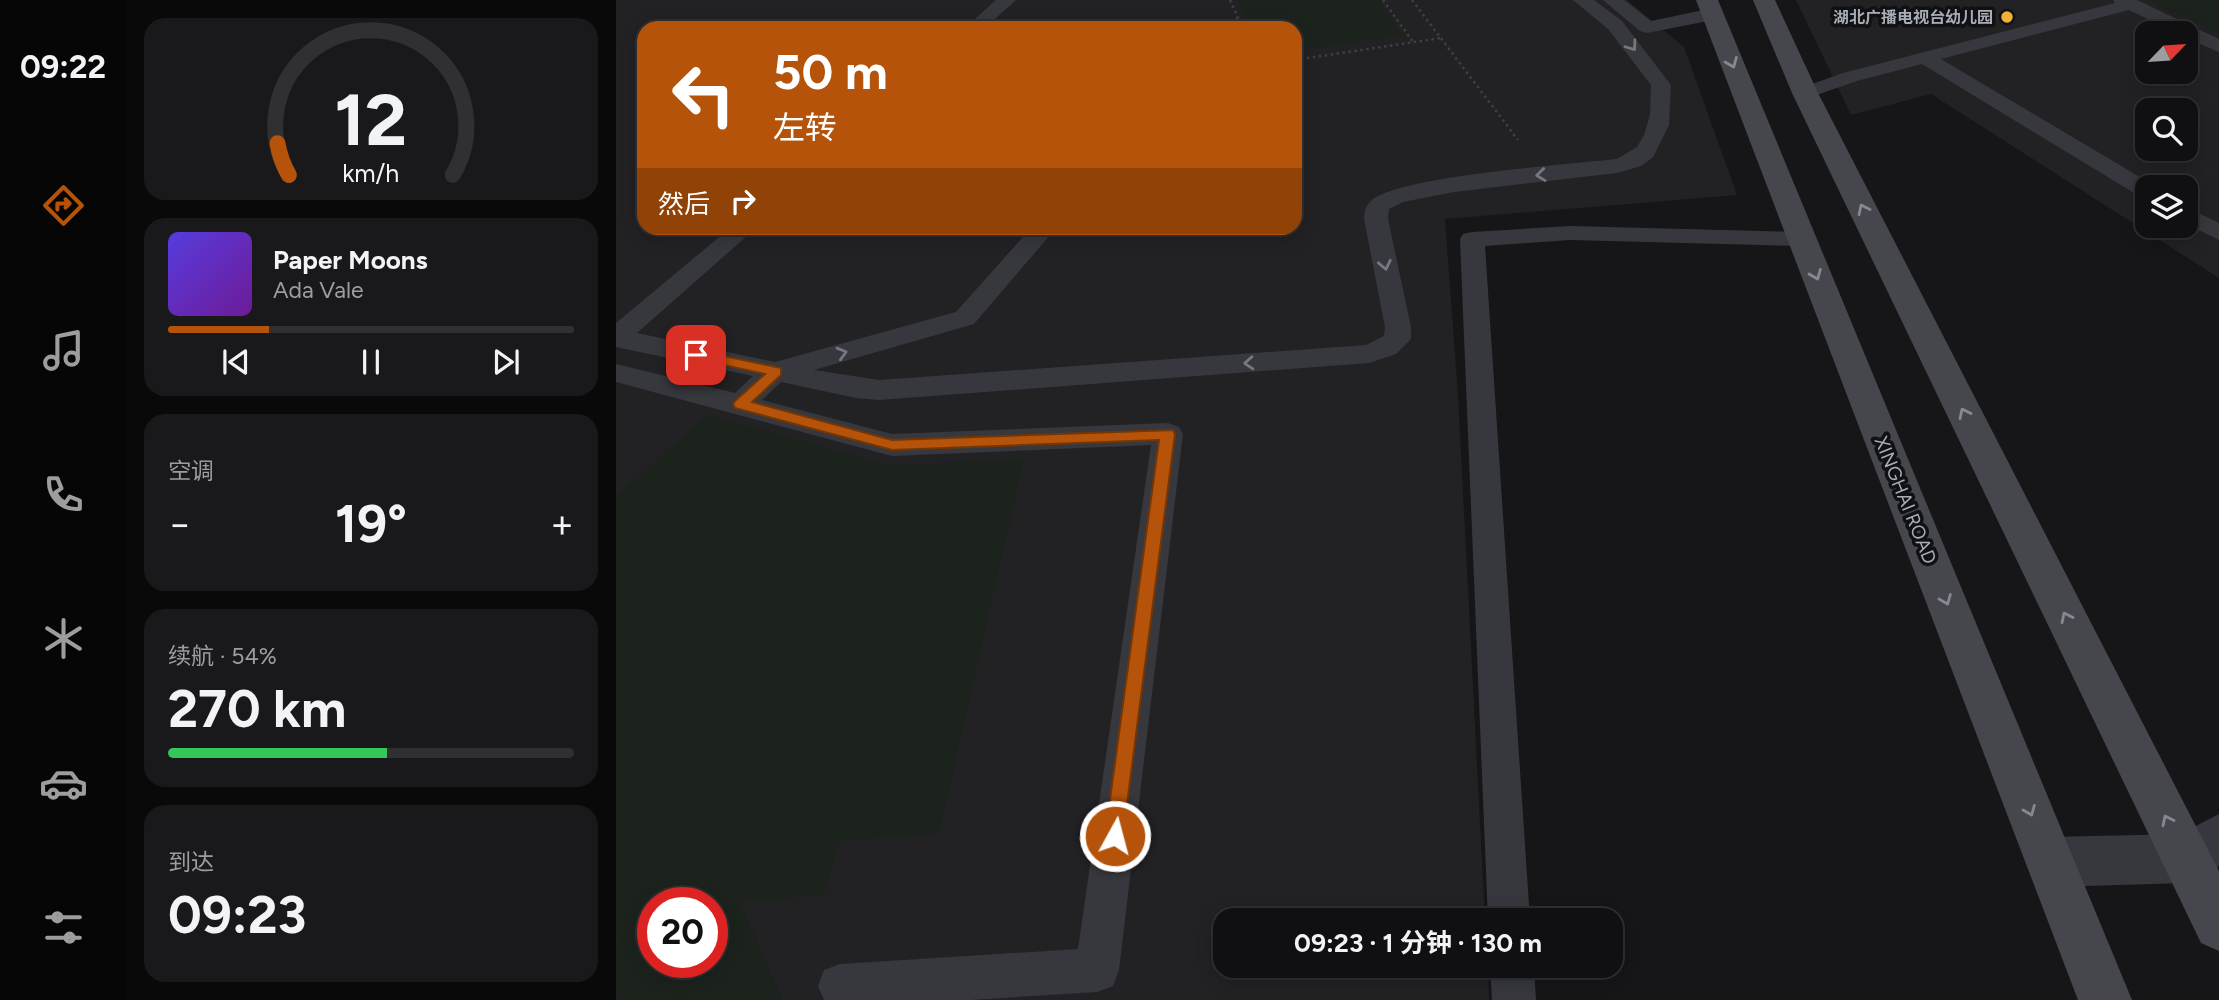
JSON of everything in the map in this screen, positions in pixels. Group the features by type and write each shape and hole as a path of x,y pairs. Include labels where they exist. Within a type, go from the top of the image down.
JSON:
{"street":[{"path":"1765,0 1805,93 2203,848 2219,926"},
{"name":"XINGHAI ROAD","path":"1710,7 2105,1000"},
{"path":"2051,862 2203,848"}],"lane":[{"path":"982,21 1007,0"},
{"path":"616,337 856,388 900,390 1369,354 1386,348 1397,339 1398,327 1376,219 1376,211 1382,203 1420,190 1632,162 1640,157 1655,135 1662,97 1661,85 1615,25 1582,0"},
{"path":"1612,0 1647,27 1710,7"},
{"path":"1805,93 1850,77 2126,2 2219,46"},
{"path":"1925,58 2135,184"},
{"path":"2198,221 2219,233"},
{"path":"1508,908 1472,239 1570,233 1802,239"},
{"path":"616,337 736,235"},
{"path":"740,404 776,372 965,318 1038,235"},
{"path":"616,373 892,445 1168,434 1097,970 840,986"},
{"path":"1513,978 1514,1000"}],"path":[{"path":"1230,0 1240,21"},
{"path":"1383,0 1413,42"},
{"path":"1412,0 1543,174"},
{"path":"1234,21 1238,17"},
{"path":"1302,59 1441,38"}],"shaded area":[{"path":"616,0 1627,0 1684,47 1737,195 1445,219 1458,395 1484,908 1213,908 1213,978 1488,978 1489,1000 782,1000 739,902 616,695"},
{"path":"1237,0 1378,0 1403,35 1302,50 1302,21 1248,21"},
{"path":"1796,0 2219,0 2219,278 2156,238 2198,238 2198,175 2135,175 2135,224 1931,94 1851,115"},
{"path":"2147,0 2219,0 2219,34 2198,24 2198,21 2191,21"},
{"path":"707,415 893,466 1024,458 939,833 839,841 824,895 739,902 782,1000 616,1000 616,497"}],"place":[{"name":"湖北广播电视台幼儿园","path":"2007,17"}],"route":[{"path":"696,355 776,372 740,404 892,445 1168,434 1115,836"}]}
